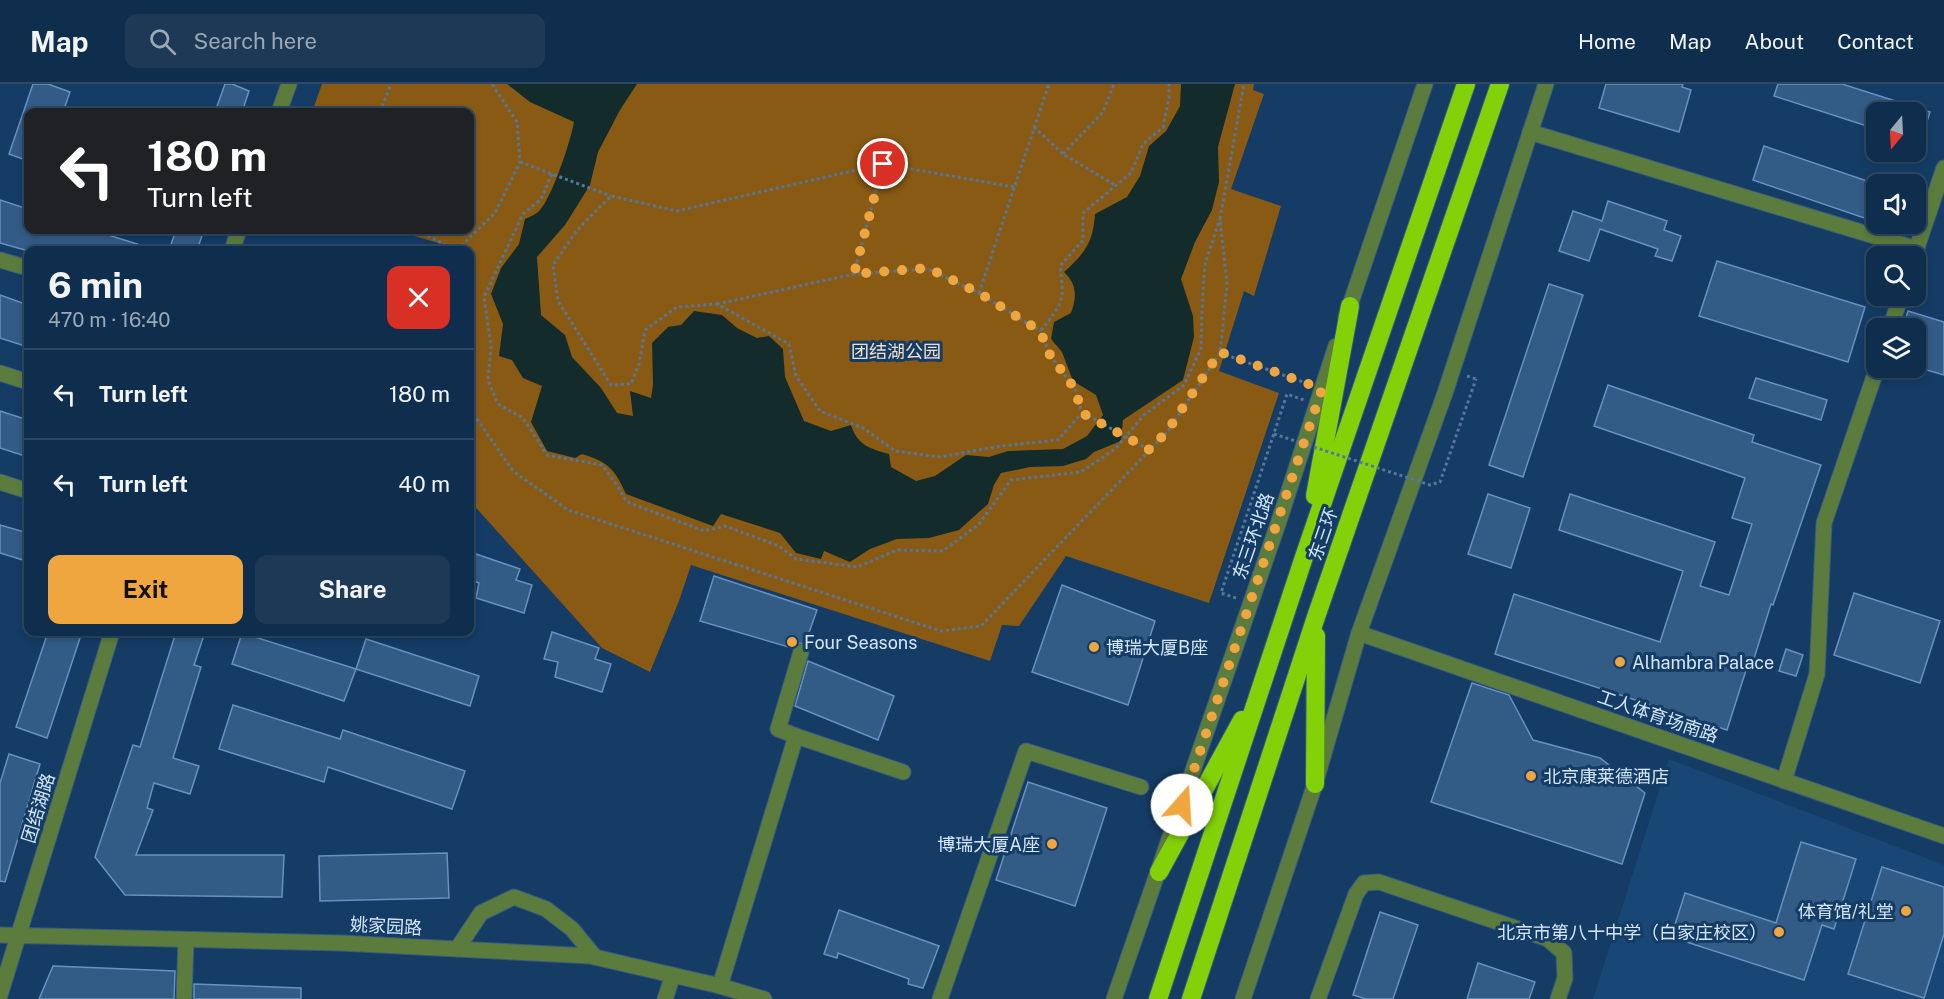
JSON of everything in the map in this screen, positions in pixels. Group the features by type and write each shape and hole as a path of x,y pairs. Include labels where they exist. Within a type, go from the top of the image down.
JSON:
{"highway":[{"name":"东三环","path":"1158,999 1304,557 1466,84"},
{"name":"东三环","path":"1191,999 1317,617 1500,84"},
{"path":"1304,557 1350,306"},
{"path":"1315,784 1317,617"},
{"path":"1159,872 1264,679"}],"street":[{"path":"280,108 288,84"},
{"name":"东三环北路","path":"1114,999 1279,521 1425,84"},
{"path":"1243,999 1315,784 1359,633 1445,393 1546,84"},
{"path":"1530,132 1894,246"},
{"path":"1918,246 1944,168"},
{"path":"0,260 24,267"},
{"path":"0,373 24,381"},
{"path":"1784,781 1817,674 1824,523 1874,378"},
{"path":"0,482 24,490"},
{"name":"工人体育场南路","path":"1359,633 1944,836"},
{"name":"团结湖路","path":"0,995 111,636"},
{"path":"801,652 778,729 903,772"},
{"path":"720,986 796,736"},
{"path":"940,999 1026,751 1141,787"},
{"path":"1318,999 1356,894 1364,883 1379,882 1548,939 1564,953 1565,978 1558,999"},
{"path":"457,949 481,913 514,897 546,909 572,929 595,957"},
{"name":"姚家园路","path":"0,935 341,943 595,957 720,986 764,999"},
{"path":"184,999 186,940"},
{"path":"665,999 673,975"}],"path":[{"path":"382,108 391,84"},
{"path":"474,233 495,213 520,162 517,122 492,84"},
{"path":"979,293 1048,84"},
{"path":"1063,154 1103,112 1114,84"},
{"path":"1040,331 1058,309 1064,291 1060,266 1083,240 1083,213 1131,173 1143,144 1162,127 1169,98 1168,84"},
{"path":"552,174 542,199 523,214 484,297 491,346 488,380 498,404 523,418 548,455 602,465 627,502 704,531 725,526 779,546 796,559 857,567 897,549 943,551 979,524 1011,480 1081,472 1115,449 1144,415 1184,385 1201,349 1205,264 1220,219 1244,84"},
{"path":"1034,128 1063,154 1116,185"},
{"path":"520,162 611,196 677,211 883,164 1014,187"},
{"path":"854,274 883,164"},
{"path":"611,196 577,230 553,265 558,301 611,385 631,384 639,364 645,330 677,307 717,304 854,274 928,268 979,293 1040,331 1050,355 1075,389 1082,413 1150,450"},
{"path":"474,415 513,471 568,510 941,631 981,627 1168,430 1220,352 1227,284 1220,219"},
{"path":"425,234 448,246"},
{"path":"460,246 473,234"},
{"path":"717,304 789,344 796,376 820,411 863,428 896,451 940,457 1001,446 1058,440 1082,413"},
{"path":"1220,352 1322,389"},
{"path":"1274,434 1430,485 1440,482 1476,380"},
{"path":"1221,593 1287,394"}],"shaded area":[{"path":"507,84 637,84 620,110 598,152 590,185 565,225 537,257 541,315 565,335 572,357 601,388 617,413 633,416 630,391 651,398 652,343 668,327 681,325 694,311 722,315 737,328 757,338 769,336 783,349 785,377 804,421 831,431 851,425 861,442 870,448 889,454 891,467 916,481 935,476 966,455 989,457 1008,451 1063,449 1087,436 1103,415 1096,395 1073,381 1062,352 1051,339 1054,322 1071,313 1074,302 1074,286 1064,272 1087,247 1095,214 1127,197 1140,176 1149,146 1166,131 1180,106 1181,84 1235,84 1218,147 1219,182 1212,210 1195,242 1181,279 1193,316 1194,337 1183,380 1123,420 1121,441 1094,452 1086,459 1063,466 1030,467 1001,473 994,485 988,504 959,530 929,538 897,539 870,549 850,562 824,551 821,559 796,553 780,533 721,514 713,526 626,494 614,472 598,460 582,454 575,458 547,451 531,422 542,386 523,378 512,360 499,356 503,324 491,294 501,268 519,244 525,219 538,212 549,196 565,155 574,122 530,102"},
{"name":"北京市第八十中学（白家庄校区）","path":"1669,759 1944,865 1944,999 1593,999"}],"green space":[{"name":"团结湖公园","path":"322,84 1254,84 1253,90 1264,94 1231,189 1281,206 1254,296 1244,291 1219,371 1279,393 1209,603 1066,556 1019,626 1002,625 990,661 691,565 650,672 602,648 474,505 474,246 449,246 407,234 474,234 474,108 313,108"}],"building":[{"path":"33,84 48,84 70,92 64,108 25,108"},
{"path":"225,84 232,84 249,91 243,108 216,108"},
{"path":"1606,84 1683,84 1682,87 1691,90 1679,132 1599,108"},
{"path":"1778,84 1842,84 1899,102 1866,102 1866,126 1774,96"},
{"path":"24,110 24,160 9,154"},
{"path":"1926,111 1930,112 1926,125"},
{"path":"1764,146 1866,181 1866,219 1753,180"},
{"path":"0,200 24,208 24,234 105,234 144,246 24,246 24,250 0,243"},
{"path":"1608,201 1667,221 1664,230 1681,236 1672,261 1655,256 1658,249 1600,229 1589,261 1559,251 1573,211 1602,221"},
{"path":"175,234 203,234 198,246 170,246"},
{"path":"1717,261 1865,307 1848,362 1699,316"},
{"path":"1549,284 1583,295 1523,477 1489,465"},
{"path":"0,295 24,304 24,346 0,338"},
{"path":"1908,311 1944,322 1944,375 1926,370 1926,318 1906,318"},
{"path":"1756,378 1827,400 1821,420 1749,398"},
{"path":"1608,385 1754,435 1752,442 1821,465 1773,605 1771,604 1752,665 1748,664 1727,730 1495,654 1514,594 1660,642 1683,571 1559,530 1570,494 1715,542 1700,586 1729,595 1752,524 1732,518 1745,478 1594,426"},
{"path":"0,411 24,419 24,456 0,448"},
{"path":"1488,494 1530,508 1511,568 1468,554"},
{"path":"0,525 24,532 24,560 0,553"},
{"path":"474,553 520,569 516,580 532,585 524,613 476,598 479,583 474,581"},
{"path":"714,576 817,610 805,644 798,643 792,648 700,621"},
{"name":"博瑞大厦B座","path":"1062,585 1155,621 1128,705 1032,672"},
{"path":"1854,593 1940,621 1920,683 1834,655"},
{"path":"552,632 599,648 595,659 611,664 602,692 555,677 558,662 544,659"},
{"path":"47,636 81,636 47,738 16,727"},
{"path":"175,636 204,636 194,665 201,667 173,758 199,766 190,794 154,783 147,808 153,810 136,855 284,855 282,897 125,895 95,857 133,745 140,747"},
{"path":"241,636 252,636 356,669 344,701 232,664"},
{"path":"366,639 479,676 470,706 356,669"},
{"path":"1786,649 1803,655 1796,676 1779,671"},
{"path":"808,661 894,696 878,740 795,706"},
{"name":"北京康莱德酒店","path":"1472,683 1509,695 1533,740 1600,758 1645,793 1622,864 1431,802"},
{"path":"233,705 340,739 343,730 465,771 452,809 328,767 324,782 219,749"},
{"path":"9,754 40,764 5,882 0,881 0,783"},
{"name":"博瑞大厦A座","path":"1028,782 1107,808 1075,906 996,880"},
{"path":"1801,842 1856,859 1834,929 1822,925 1804,980 1671,937 1685,893 1776,923"},
{"path":"447,853 449,898 320,901 319,856"},
{"name":"体育馆/礼堂","path":"1882,867 1944,887 1944,934 1924,998 1848,974"},
{"path":"839,910 939,946 923,988 908,984 909,979 838,953 837,958 824,954"},
{"path":"1380,912 1418,925 1393,999 1366,999 1353,995"},
{"path":"1478,963 1535,982 1529,999 1467,999"},
{"path":"53,966 175,971 174,999 39,999"},
{"path":"194,984 301,988 301,999 194,999"}],"place":[{"name":"Four Seasons","path":"792,642"},
{"name":"博瑞大厦B座","path":"1094,647"},
{"name":"Alhambra Palace","path":"1620,662"},
{"name":"北京康莱德酒店","path":"1531,776"},
{"name":"博瑞大厦A座","path":"1052,844"},
{"name":"体育馆/礼堂","path":"1906,911"},
{"name":"北京市第八十中学（白家庄校区）","path":"1779,932"}],"route":[{"path":"883,164 854,274 928,268 979,293 1040,331 1050,355 1075,389 1082,413 1150,450 1168,430 1220,352 1322,389 1182,805"}]}
